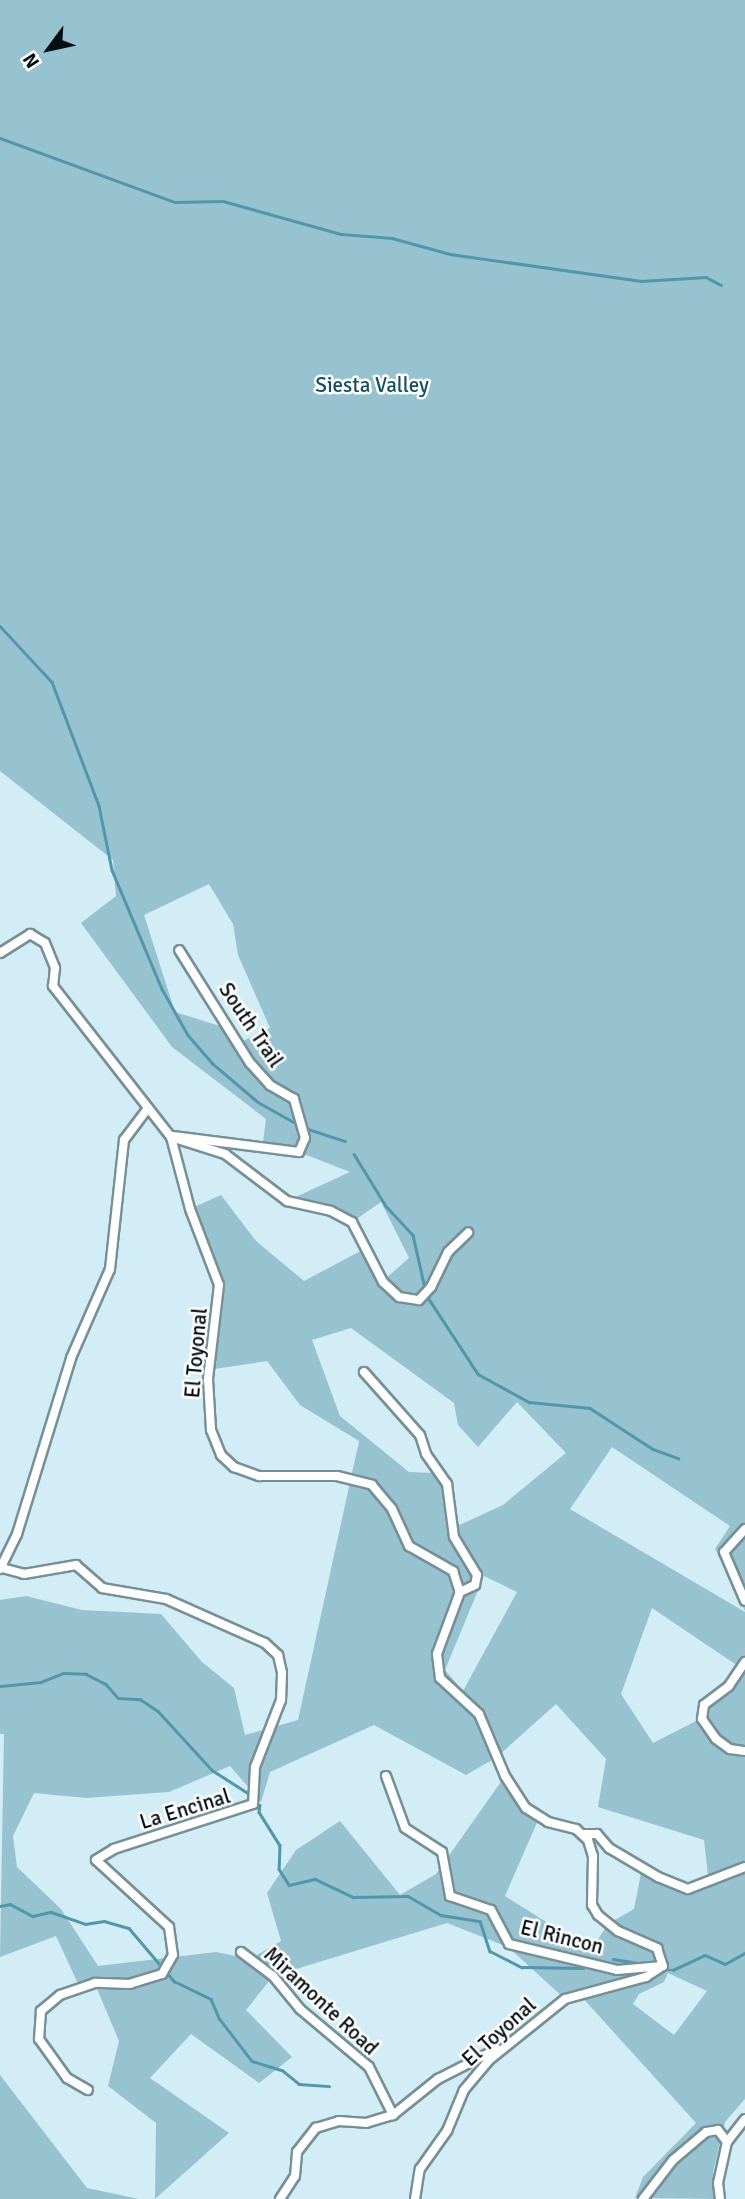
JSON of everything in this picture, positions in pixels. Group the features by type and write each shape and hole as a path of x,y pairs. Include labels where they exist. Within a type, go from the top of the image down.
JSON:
{"street":[{"name":"El Toyonal","path":"0,953 30,934 45,943 55,968 53,986 114,1070 171,1137 190,1209 219,1285 208,1379 211,1430 221,1455 234,1467 258,1476 337,1476 372,1485 392,1508 409,1546 453,1571 460,1592"},
{"name":"South Trail","path":"171,1137 182,1135 299,1152 304,1128 294,1100 270,1085 250,1063 180,950"},
{"path":"1,1569 71,1358 110,1269 117,1236 124,1140 148,1108"},
{"path":"171,1137 225,1154 287,1201 331,1211 352,1222 383,1282 399,1297 419,1300 431,1287 448,1252 468,1233"},
{"path":"364,1372 421,1435 426,1454 447,1484 454,1538 477,1575 475,1585 460,1592 438,1654 440,1678 479,1713 505,1776 526,1808 539,1818 584,1834 597,1834 609,1848 642,1868 688,1889 745,1867"},
{"path":"745,1529 724,1552 745,1601"},
{"name":"La Encinal","path":"1,1569 24,1574 76,1565 102,1588 166,1599 265,1643 278,1655 282,1673 281,1700 255,1767 253,1804 114,1849 96,1860 169,1927 173,1955 162,1974 130,1984 95,1983 60,1995 41,2011 39,2039 67,2078 88,2090"},
{"path":"745,1662 729,1686 704,1705 702,1719 716,1739 730,1749 745,1751"},
{"name":"El Rincon","path":"386,1776 405,1828 442,1852 450,1896 491,1910 509,1944 617,1970 663,1966"},
{"path":"584,1834 593,1856 592,1905 618,1931 657,1948 663,1966"},
{"name":"Miramonte Road","path":"241,1952 273,1976 300,2009 369,2067 393,2115"},
{"name":"El Toyonal","path":"415,2199 420,2169 447,2131 464,2090 506,2045 565,1999 646,1977 663,1966"},
{"path":"280,2199 295,2176 298,2152 316,2128 338,2120 366,2123 393,2115 438,2080 506,2045"},
{"path":"720,2199 718,2183 727,2142 745,2119"},
{"path":"643,2199 673,2160 706,2132 718,2130 727,2142"}],"green space":[{"name":"Siesta Valley","path":"0,0 745,0 745,1611 715,1549 730,1526 612,1447 570,1509 745,1612 745,2099 725,2122 713,2172 720,2199 635,2198 643,2177 696,2123 580,1995 565,1999 508,1947 447,1923 273,1976 246,2010 292,2057 259,2083 191,2034 150,2078 229,2133 155,2199 156,2123 108,2086 119,2041 95,1984 80,1988 56,1936 0,1957 4,1734 0,1734 0,1600 26,1596 82,1610 161,1614 202,1662 234,1688 245,1735 298,1720 359,1441 300,1405 267,1361 208,1370 219,1292 190,1209 221,1195 256,1241 304,1281 366,1248 383,1281 409,1258 381,1202 352,1222 331,1211 287,1201 350,1172 299,1152 262,1149 266,1119 172,1047 81,923 116,896 113,860 0,771","holes":["209,884 233,924 238,955 270,1028 237,1044 226,1028 175,1012 144,915","351,1328 454,1403 458,1425 478,1447 517,1402 566,1453 503,1505 455,1527 452,1497 434,1473 409,1472 340,1416 312,1340","484,1576 517,1592 463,1691 445,1670","652,1608 741,1668 729,1686 704,1705 696,1721 653,1743 621,1694","556,1704 606,1759 598,1807 704,1840 709,1884 688,1889 642,1868 634,1909 608,1924 591,1950 505,1896 539,1818 505,1776 436,1874 400,1895 340,1821 296,1850 267,1893 281,1941 250,1959 216,1952 98,1966 61,1909 17,1867 13,1836 34,1793 86,1798 169,1792 230,1766 261,1802 270,1772 374,1725 466,1775 497,1757","668,1973 707,1991 674,2035 633,2004 639,1994 664,1982"]},
{"path":"0,2075 87,2188 139,2199 0,2199"}],"waterway":[{"path":"0,138 175,202 223,201 341,234 392,238 450,254 641,281 706,277 721,285"},
{"path":"0,626 52,682 99,806 112,870 162,989 188,1035 212,1063 258,1102 299,1125"},
{"path":"305,1128 345,1141"},
{"path":"354,1154 386,1206 413,1235 424,1284"},
{"path":"429,1299 478,1374 529,1402 590,1408 653,1449 678,1458"},
{"path":"0,1686 41,1682 63,1673 86,1674 106,1684 118,1698 140,1699 158,1711 212,1770 248,1793"},
{"path":"260,1805 259,1812 280,1845 279,1869 289,1885 315,1879 353,1897 408,1896 441,1915 480,1921 490,1951 522,1967 583,1968"},
{"path":"0,1906 10,1904 33,1916 51,1912 85,1924 104,1921 129,1928 174,1981 211,1999 219,2018 252,2061 282,2070 299,2084 329,2086"},
{"path":"660,1970 673,1970 705,1955 725,1964 745,1953"},
{"path":"613,1959 651,1965"}]}
